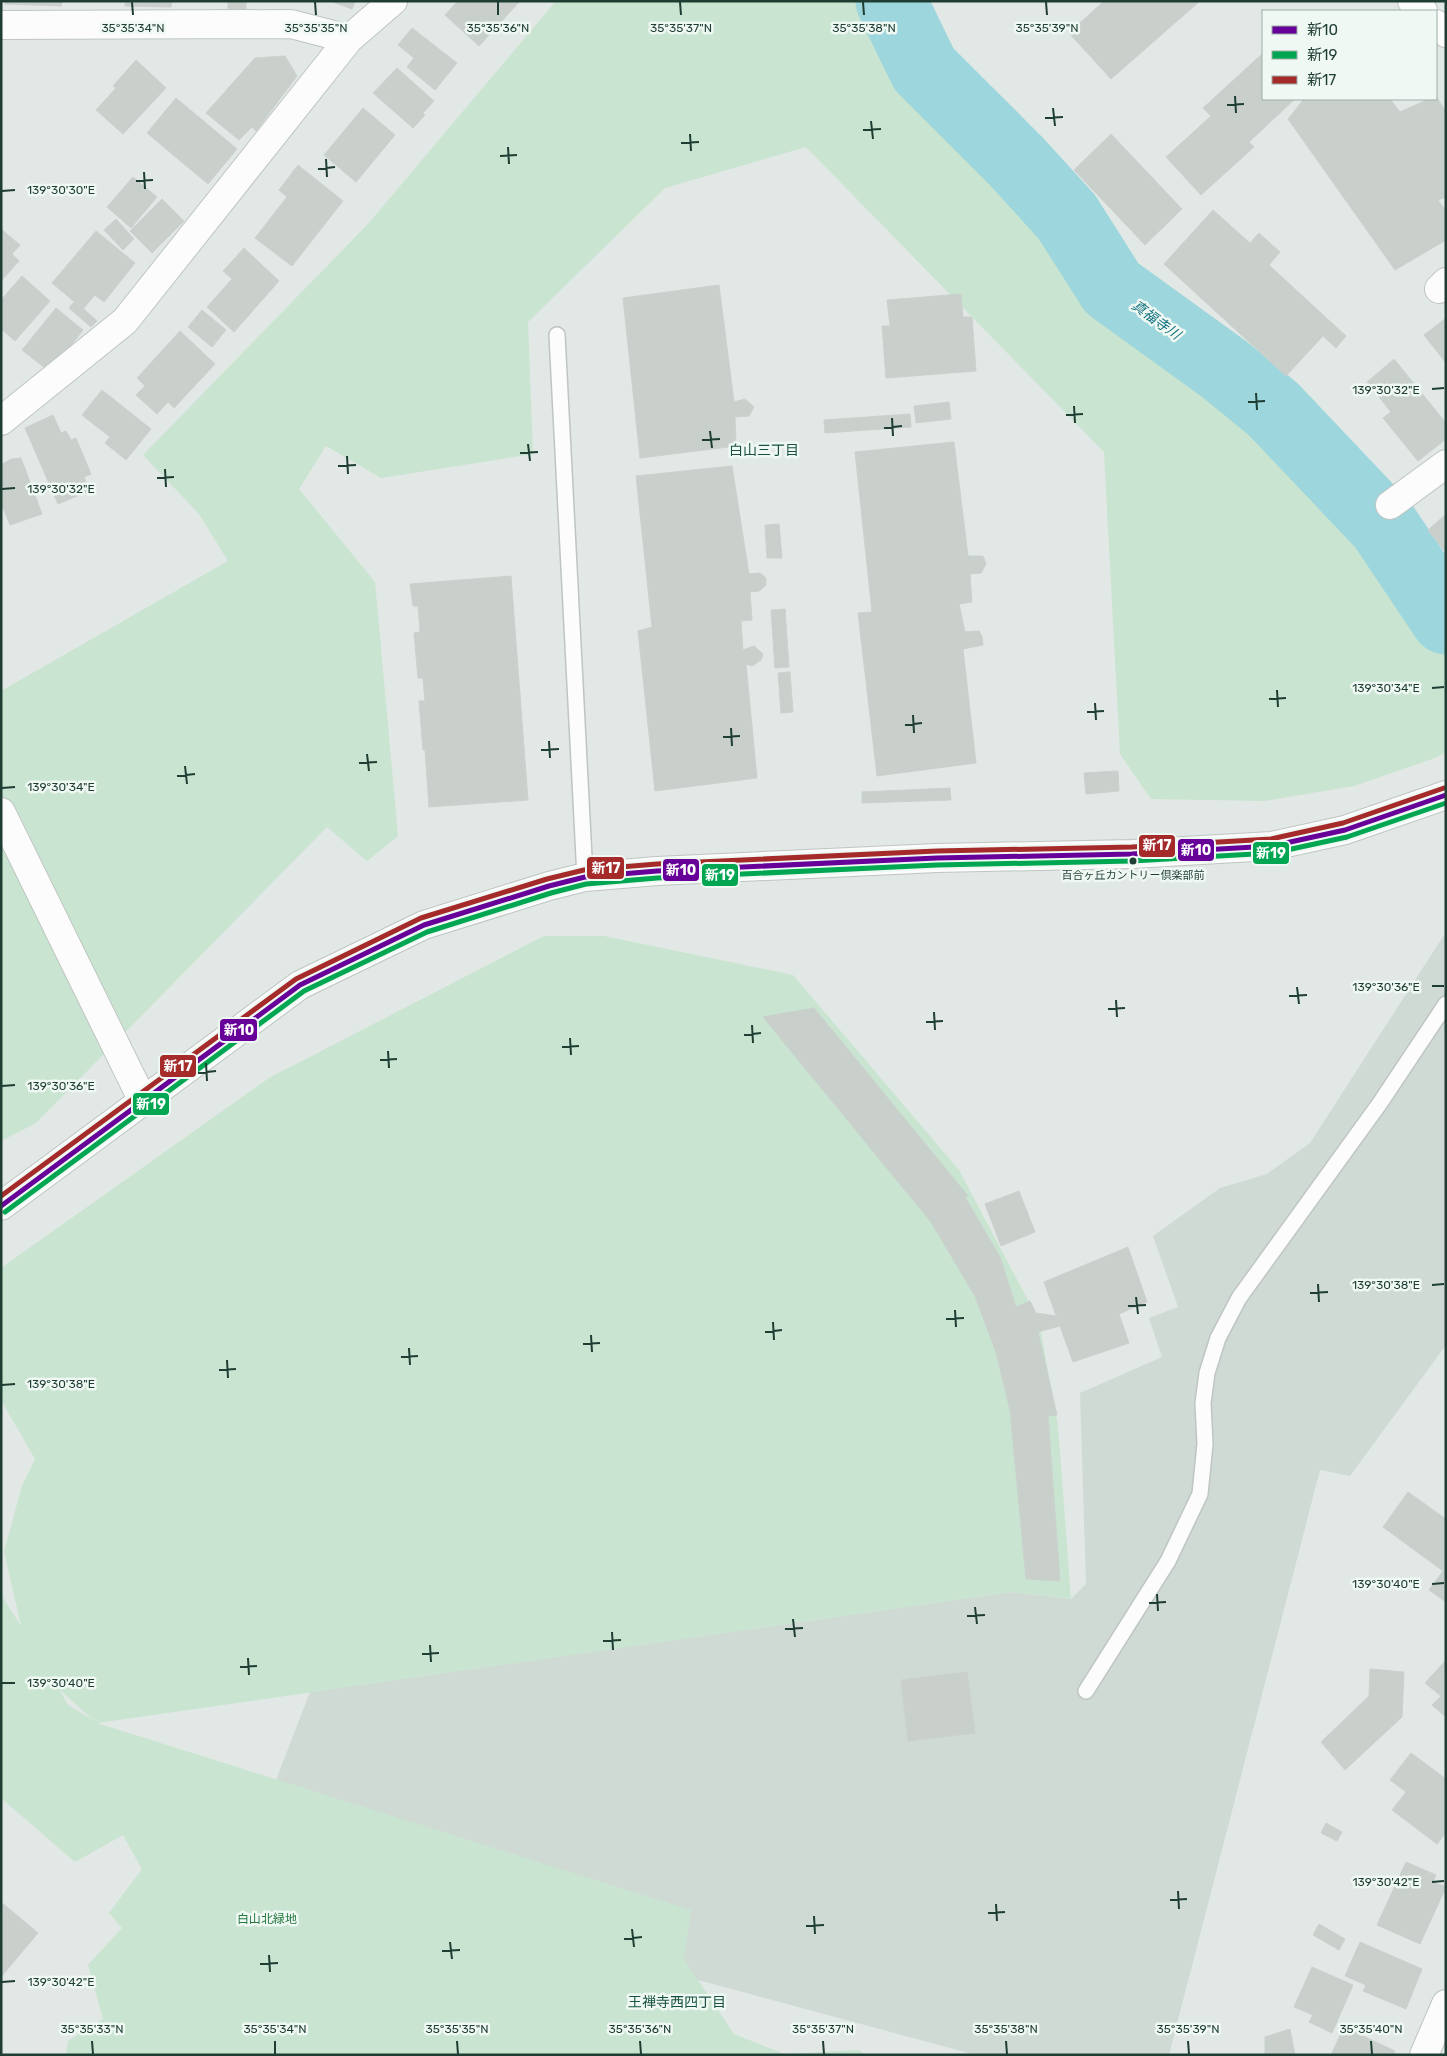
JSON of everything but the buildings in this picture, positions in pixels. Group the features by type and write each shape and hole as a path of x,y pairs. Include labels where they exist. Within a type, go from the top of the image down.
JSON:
{"street":[{"path":"6,409 125,321 349,39 393,1"},
{"path":"1412,1 1422,10"},
{"path":"1,25 85,13 265,13 291,24 349,39"},
{"path":"1437,25 1446,34"},
{"path":"1390,505 1446,464"},
{"path":"1,1206 300,985 424,925 585,877 658,871 937,858 1132,854 1272,846 1346,830 1446,795"},
{"path":"1,812 143,1101"},
{"path":"1424,2055 1446,2004"}],"lane":[{"path":"557,335 585,877"},
{"path":"1086,1691 1168,1560 1200,1494 1206,1444 1203,1403 1207,1373 1218,1338 1239,1298 1380,1103 1446,1004"}],"shaded area":[{"path":"1446,932 1446,1345 1350,1476 1320,1470 1169,2055 976,2055 479,1921 266,1806 310,1692 1012,1592 1071,1599 1086,1584 1080,1393 1162,1357 1149,1318 1178,1307 1153,1236 1220,1188 1267,1174 1310,1143"}],"green space":[{"path":"556,1 874,1 950,109 1056,224 1115,304 1271,422 1375,534 1446,639 1446,752 1435,758 1354,786 1264,801 1151,799 1120,754 1104,452 806,147 665,188 528,322 533,454 381,478 326,446 299,489 375,582 398,836 367,861 327,827 36,1123 1,1141 1,691 228,561 199,514 143,455 368,224"},
{"name":"白山北緑地","path":"544,936 604,936 793,975 959,1170 1039,1321 1058,1426 1071,1599 1012,1592 97,1723 691,1910 684,1959 734,2034 784,2054 859,2050 866,2055 66,2055 68,2041 103,2019 88,1965 122,1928 109,1913 142,1869 123,1835 75,1862 1,1798 1,1595 21,1626 4,1551 22,1486 35,1459 1,1400 1,1268 269,1078","holes":["59,1689 93,1720 68,1705"]}],"waterway":[{"name":"真福寺川","path":"891,1 924,69 1016,161 1067,217 1112,288 1224,369 1273,409 1383,525 1446,619"}],"transit line":[{"name":"新17","path":"1,1196 296,979 421,918 547,879 584,870 657,864 937,851 1132,847 1271,839 1343,823 1444,788"},
{"name":"新10","path":"1,1206 300,985 424,925 549,886 585,877 657,871 937,858 1132,854 1272,846 1345,830 1446,795"},
{"name":"新19","path":"5,1212 304,991 427,932 551,893 586,884 657,878 937,865 1132,861 1273,853 1347,837 1446,803"}],"place":[{"name":"百合ヶ丘カントリー倶楽部前","path":"1133,861"}],"district":[{"name":"白山三丁目","path":"764,450"},
{"name":"王禅寺西四丁目","path":"677,2002"}]}
